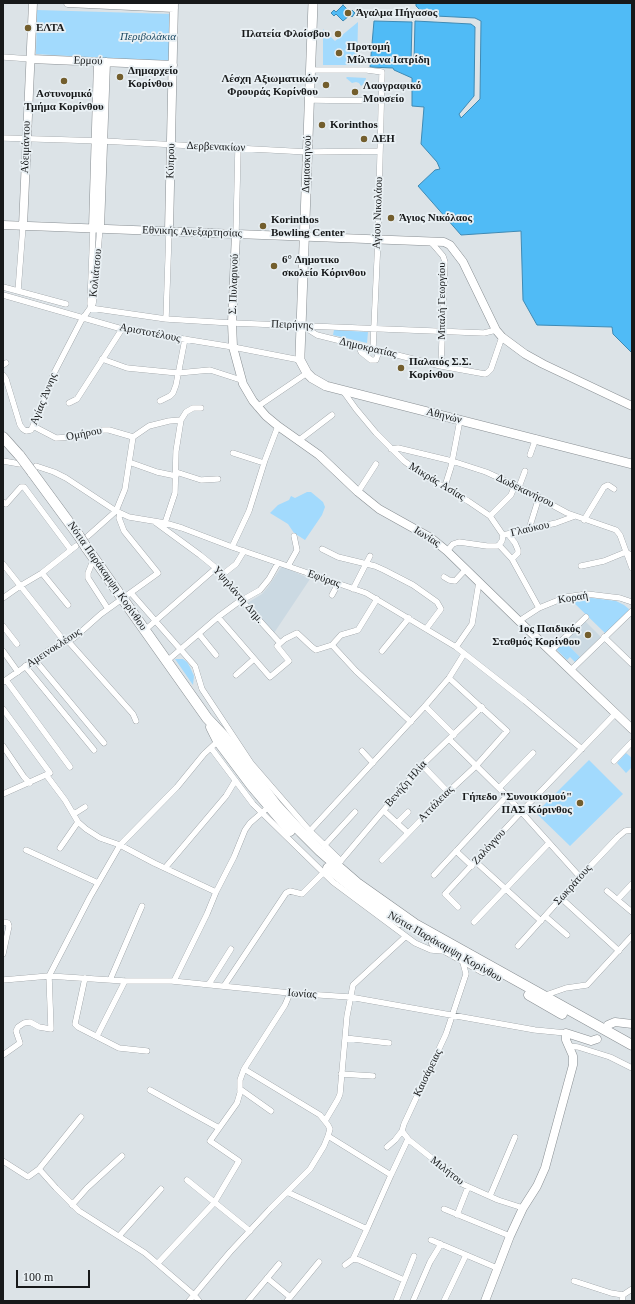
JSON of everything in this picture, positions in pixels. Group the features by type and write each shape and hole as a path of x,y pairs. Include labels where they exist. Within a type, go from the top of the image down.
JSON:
{"highway":[{"name":"Νότια Παράκαμψη Κορίνθου","path":"3,437 20,460 34,469 83,536 78,548 94,558 127,595 145,630 207,718 248,764 268,795 303,839 322,848 332,867 415,924 632,1045"},
{"name":"Νότια Παράκαμψη Κορίνθου","path":"207,718 214,744 272,810 352,888 385,917 632,1052"}],"main road":[{"name":"Δαμασκηνού","path":"301,325 313,3"},
{"name":"Αθηνών","path":"301,325 300,360 307,373 316,381 326,386 536,438 632,464"}],"street":[{"name":"Αδειμάντου","path":"18,291 24,226 26,140 33,3"},
{"path":"68,3 174,5"},
{"name":"Κύπρου","path":"166,319 174,5"},
{"name":"Ερμού","path":"3,57 173,65"},
{"name":"Κολιάτσου","path":"90,308 96,228 102,62"},
{"name":"Αγίου Νικολάου","path":"311,70 367,70 382,72 374,329 376,350"},
{"path":"310,100 382,101"},
{"name":"Δερβενακίων","path":"3,138 308,152 380,151"},
{"name":"Σ. Πυλαρινού","path":"233,347 232,323 238,148"},
{"name":"Εθνικής Ανεξαρτησίας","path":"3,225 444,242 450,245 463,262 496,330 502,336 525,354 543,364 632,406"},
{"name":"Μπαλή Γεωργίου","path":"429,241 443,256 445,262 441,366"},
{"path":"3,287 66,304"},
{"name":"Αριστοτέλους","path":"3,295 122,328 300,360"},
{"name":"Αγίας Άννης","path":"3,375 6,378 20,425 23,430 31,430 53,375 90,308"},
{"name":"Πειρήνης","path":"90,308 166,319 232,323 484,333 496,330"},
{"name":"Δημοκρατίας","path":"301,325 317,335 441,366 485,374 491,369 502,336"},
{"path":"69,403 77,399 122,328"},
{"path":"160,401 173,393 185,340"},
{"path":"359,346 361,352 371,360 376,360 376,350"},
{"name":"Ιωνίας","path":"233,347 241,380 249,396 257,407 278,426 327,462 358,492 379,509 431,538 447,550 632,729"},
{"path":"102,359 127,368 178,373 210,370 241,380"},
{"path":"257,407 307,373"},
{"name":"Μικράς Ασίας","path":"342,390 376,434 404,461 468,500 490,516 517,546 518,553 512,560"},
{"path":"165,523 175,493 176,450 180,420 186,412 193,408 201,408"},
{"path":"298,441 332,415"},
{"path":"83,536 118,512 125,489 132,437 148,426 180,420"},
{"path":"445,486 452,461 460,420"},
{"name":"Ομήρου","path":"33,426 56,438 83,436 103,430 109,430 132,437"},
{"path":"232,547 249,511 264,463 278,426"},
{"path":"530,455 536,438"},
{"name":"Δωδεκανήσου","path":"391,449 398,448 452,461 486,472 539,497 567,513 616,530 620,535 632,568"},
{"path":"233,453 264,463"},
{"path":"3,461 20,460"},
{"path":"129,462 157,472 176,474 201,480 218,479"},
{"path":"358,492 376,464"},
{"name":"Εφύρας","path":"34,469 54,472 66,478 118,512 129,516 182,528 354,589 377,599 456,647 582,748"},
{"path":"490,516 511,494 525,471"},
{"path":"584,520 604,487 608,485 614,489"},
{"path":"3,502 6,504 21,487 24,486 78,548 3,598"},
{"path":"529,529 539,497"},
{"name":"Αμεινοκλέους","path":"4,681 49,650 79,634 92,621 158,574 124,531 118,512"},
{"name":"Γλαύκου","path":"447,550 453,544 459,542 487,546 499,545 506,534 556,523 575,516"},
{"name":"Υψηλάντη Δημ.","path":"155,522 216,568 242,601 280,643 277,646 289,661 270,677 254,659"},
{"path":"288,566 297,550 294,536"},
{"path":"499,545 512,560 539,608"},
{"path":"322,548 338,557 375,566 393,574 413,585 437,602 441,609 426,629"},
{"path":"222,575 236,564 244,551"},
{"path":"581,566 604,561 626,552 632,556"},
{"path":"354,589 370,556"},
{"path":"94,558 88,573 88,578 108,609"},
{"path":"167,661 218,617 260,590 265,585 278,563"},
{"path":"3,564 66,641 133,714 136,721"},
{"path":"145,630 216,568"},
{"path":"444,577 455,581 466,569"},
{"path":"3,575 8,571"},
{"path":"42,573 68,605"},
{"path":"456,647 472,624 479,582"},
{"path":"332,595 338,584"},
{"name":"Κοραή","path":"519,621 539,608 562,598 587,594 620,598 632,602"},
{"path":"127,595 156,620 195,666 199,682 248,764 279,798 303,839"},
{"path":"280,643 297,633 316,650 332,645 341,635 358,630 377,599"},
{"path":"571,670 632,612"},
{"path":"218,617 254,659 236,675"},
{"path":"382,650 409,618"},
{"path":"552,651 586,618"},
{"path":"3,626 17,644"},
{"path":"199,634 216,655"},
{"path":"604,637 632,664"},
{"path":"332,645 356,671 411,722"},
{"path":"3,651 18,672"},
{"path":"303,839 426,706 449,678 464,654"},
{"path":"35,660 104,743"},
{"path":"25,666 94,750"},
{"path":"449,678 482,707"},
{"path":"4,681 70,767"},
{"path":"195,701 206,694"},
{"path":"426,706 476,766 507,796 580,877"},
{"name":"Αττάλειας","path":"382,860 448,792 476,766 507,730 482,707"},
{"name":"Βενήζη Ηλία","path":"224,986 286,892 290,891 302,894 332,867 384,811 422,765 482,707"},
{"path":"3,709 48,774 80,825 100,838 120,845 164,868 216,892"},
{"name":"Ζαλόγγου","path":"458,907 445,894 616,713"},
{"path":"614,761 632,742"},
{"path":"4,1052 20,1043 16,1031 18,1027 24,1023 30,1022 39,1027 51,1029 49,976 98,883 120,845 177,787 214,744 235,781 253,804 303,839"},
{"path":"3,746 6,756 30,783"},
{"path":"362,751 373,763"},
{"path":"499,788 533,753"},
{"path":"422,765 448,792"},
{"path":"3,794 48,774"},
{"path":"164,868 226,796 235,781"},
{"path":"434,875 507,796"},
{"path":"74,814 85,807"},
{"path":"174,981 208,914 216,892 234,857 245,830 263,811"},
{"path":"384,811 408,833"},
{"path":"322,848 355,812"},
{"path":"397,823 408,812"},
{"path":"60,848 78,822"},
{"name":"Σωκράτους","path":"518,946 622,833 632,830"},
{"path":"474,922 549,843"},
{"path":"26,850 98,883"},
{"path":"456,850 506,889 540,921"},
{"path":"618,899 632,884"},
{"path":"607,891 632,912"},
{"path":"561,898 619,951"},
{"path":"110,980 142,906"},
{"path":"545,916 567,936"},
{"path":"385,917 406,937 423,948 448,951"},
{"path":"3,922 8,923 9,926 3,954"},
{"path":"543,996 566,988 587,985 632,936"},
{"path":"325,1121 338,1099 350,997 353,985 406,937"},
{"path":"209,984 231,949"},
{"path":"462,959 466,974 477,967"},
{"name":"Καισάρειας","path":"402,1131 441,1046 466,974"},
{"name":"Ιωνίας","path":"3,980 49,976 125,981 174,981 290,993 350,997 535,1030 566,1033 591,1041 597,1039"},
{"path":"85,978 76,1024 78,1027 119,1048 147,1051"},
{"path":"97,1036 125,981"},
{"path":"158,1263 214,1203 239,1161 210,1141 237,1103 239,1097 240,1080 244,1069 281,1011 290,993"},
{"path":"608,1025 615,1022 632,1024"},
{"path":"485,1301 510,1236 523,1208 537,1186 545,1168 573,1065 573,1056 566,1040 566,1033"},
{"path":"345,1038 389,1043"},
{"path":"569,1046 578,1047 610,1057 632,1068"},
{"path":"189,1301 220,1263 310,1168 324,1146 330,1129 325,1121 306,1106 244,1069"},
{"path":"341,1074 373,1076"},
{"path":"240,1089 271,1111"},
{"path":"150,1090 219,1128"},
{"path":"3,1160 28,1177 40,1169 81,1117"},
{"path":"387,1147 402,1131"},
{"name":"Μιλήτου","path":"402,1131 408,1138 448,1171 460,1183 523,1208"},
{"path":"328,1136 391,1175"},
{"path":"490,1196 515,1137"},
{"path":"345,1265 353,1259 408,1138"},
{"path":"72,1205 87,1188 122,1156"},
{"path":"40,1169 72,1205 86,1216 145,1253 199,1301"},
{"path":"187,1180 250,1231"},
{"path":"457,1215 468,1187"},
{"path":"119,1236 161,1189"},
{"path":"286,1192 367,1229"},
{"path":"444,1209 510,1236"},
{"path":"431,1240 497,1268"},
{"path":"413,1301 430,1262 441,1244"},
{"path":"444,1301 466,1255"},
{"path":"396,1301 414,1256"},
{"path":"353,1259 359,1260 404,1280"},
{"path":"267,1278 289,1299 319,1262"},
{"path":"248,1301 280,1264"},
{"path":"574,1281 623,1295"},
{"path":"622,1301 623,1295 632,1289"}],"shaded area":[{"path":"416,3 632,3 632,353 613,334 612,327 537,325 523,300 521,231 461,235 418,186 435,170 440,169 437,162 421,144 424,107 412,106 412,78 394,70 393,68 370,67 374,21 412,22 411,62 414,62 415,21 471,24 475,27 474,96 459,114 461,118 480,99 481,21 475,18 436,16 432,11 420,10 416,6"},
{"path":"343,5 350,12 352,10 355,13 352,17 350,15 343,21 336,14 334,16 331,13 334,10 336,12"},
{"path":"282,566 310,579 274,633 248,604 262,594"},
{"path":"585,621 601,637 580,657 564,641"}],"green space":[{"name":"Περιβολάκια","path":"37,10 172,14 170,62 36,54"},
{"path":"358,22 357,65 323,65 323,29 335,41"},
{"path":"346,78 366,78 365,83 361,86 356,82 352,83"},
{"path":"334,330 368,332 367,343 333,335"},
{"path":"307,492 311,492 323,502 325,507 322,515 305,540 294,533 288,524 270,513 278,505 289,500 291,496 295,498"},
{"path":"592,598 616,601 629,609 627,613 605,633 571,600"},
{"path":"564,641 580,657 575,662 570,657 567,660 556,649"},
{"path":"175,659 183,659 187,662 194,676 193,685"},
{"path":"626,753 632,758 632,767 626,773 617,763"},
{"name":"Γήπεδο \"Συνοικισμού\" ΠΑΣ Κόρινθος","path":"589,760 623,794 570,846 536,813"}],"place":[{"name":"Άγαλμα Πήγασος","path":"348,13"},
{"name":"ΕΛΤΑ","path":"28,28"},
{"name":"Πλατεία Φλοίσβου","path":"338,34"},
{"name":"Προτομή Μίλτωνα Ιατρίδη","path":"339,53"},
{"name":"Δημαρχείο Κορίνθου","path":"120,77"},
{"name":"Αστυνομικό Τμήμα Κορίνθου","path":"64,81"},
{"name":"Λέσχη Αξιωματικών Φρουράς Κορίνθου","path":"326,85"},
{"name":"Λαογραφικό Μουσείο","path":"355,92"},
{"name":"Korinthos","path":"322,125"},
{"name":"ΔΕΗ","path":"364,139"},
{"name":"Άγιος Νικόλαος","path":"391,218"},
{"name":"Korinthos Bowling Center","path":"263,226"},
{"name":"6° Δημοτικο σκολείο Κόρινθου","path":"274,266"},
{"name":"Παλαιός Σ.Σ. Κορίνθου","path":"401,368"},
{"name":"1ος Παιδικός Σταθμός Κορίνθου","path":"588,635"},
{"name":"Γήπεδο \"Συνοικισμού\" ΠΑΣ Κόρινθος","path":"580,803"}]}
